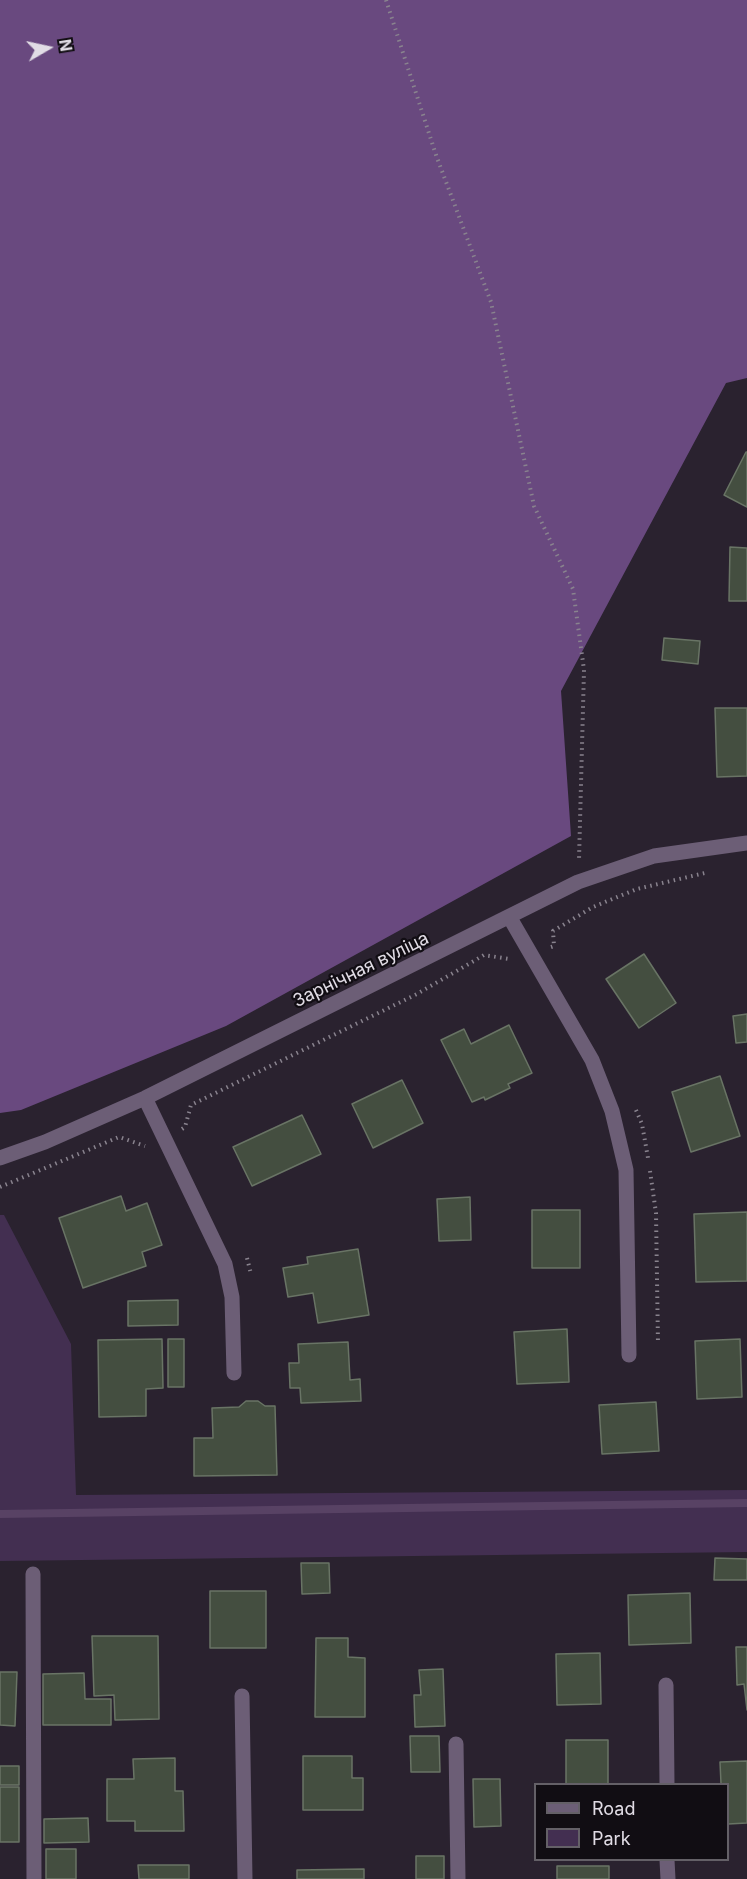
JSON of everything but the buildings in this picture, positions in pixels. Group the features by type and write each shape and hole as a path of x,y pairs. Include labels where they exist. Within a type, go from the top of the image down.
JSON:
{"street":[{"name":"Зарнічная вуліца","path":"0,1158 93,1122 145,1098 510,918 578,882 654,856 747,843"},
{"path":"510,918 592,1060 612,1111 626,1170 629,1355"},
{"path":"145,1098 225,1264 233,1305 234,1373"},
{"path":"33,1574 34,1879"},
{"path":"666,1685 667,1783"},
{"path":"242,1696 245,1879"},
{"path":"456,1744 458,1879"},
{"path":"667,1861 668,1879"}],"path":[{"path":"386,0 436,155 491,302 534,506 573,589 584,670 578,882"},
{"path":"0,1187 119,1137 143,1147 185,1127 190,1105 417,994 484,955 508,958 516,966 554,946 553,931 593,906 637,890 706,872"}],"green space":[{"path":"0,1215 4,1215 71,1344 76,1495 747,1490 747,1552 0,1561"}],"shaded area":[{"path":"0,0 747,0 747,378 726,383 561,691 571,836 226,1026 21,1110 0,1113"}],"waterway":[{"path":"0,1514 747,1503"}]}
